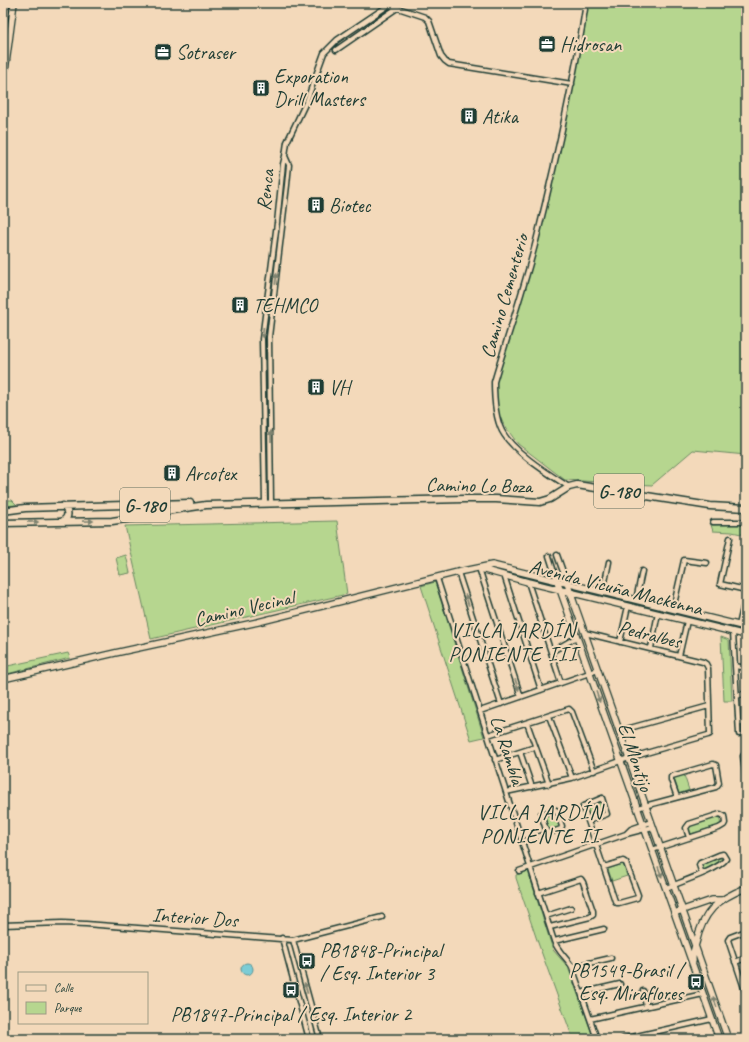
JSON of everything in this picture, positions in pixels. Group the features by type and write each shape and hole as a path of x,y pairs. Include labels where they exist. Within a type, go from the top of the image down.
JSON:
{"highway":[{"path":"3,20 5,3"}],"main road":[{"name":"G-180","path":"568,487 581,485 704,505 746,508"},
{"name":"Camino Lo Boza","path":"3,523 121,520 179,508 206,505 472,498 536,502 550,499 568,487"},
{"name":"Camino Lo Boza","path":"3,510 63,506 184,503 206,505"},
{"path":"63,506 67,510 68,514 63,522"}],"street":[{"path":"3,86 14,3"},
{"path":"398,3 398,8"},
{"name":"Camino Cementerio","path":"568,487 514,447 502,431 495,404 494,382 537,238 572,84 586,3"},
{"path":"285,156 288,142 307,100 324,53 337,40 390,4 425,17 429,21 441,56 444,61 449,64 572,84"},
{"path":"336,50 398,8"},
{"name":"Renca","path":"268,503 264,458 262,380 263,331 285,156"},
{"name":"Renca","path":"268,503 271,458 269,380 270,329 288,185 289,165 285,156"},
{"path":"281,184 288,185"},
{"path":"262,380 269,380"},
{"path":"264,458 271,458"},
{"path":"713,522 746,522"},
{"path":"730,538 720,584 746,590"},
{"name":"El Montijo","path":"557,555 728,1039"},
{"name":"El Montijo","path":"549,556 719,1039"},
{"path":"672,617 684,560 707,563"},
{"path":"603,592 610,562"},
{"name":"Avenida Vicuña Mackenna","path":"492,565 746,627"},
{"name":"Camino Vecinal","path":"3,679 264,621 458,572 492,565"},
{"path":"479,568 521,697"},
{"name":"Avenida Vicuña Mackenna","path":"479,568 571,593 746,635"},
{"path":"636,600 642,571"},
{"path":"458,572 501,704"},
{"path":"504,575 541,690"},
{"name":"La Rambla","path":"437,578 554,942 558,950 572,967 597,1039"},
{"path":"528,582 561,683"},
{"path":"739,625 746,595"},
{"path":"620,642 628,606"},
{"path":"650,648 658,613"},
{"path":"715,627 716,619"},
{"path":"679,656 687,620"},
{"path":"733,632 739,734"},
{"name":"Pedralbes","path":"585,633 703,662 708,668 709,706"},
{"path":"551,652 577,637"},
{"path":"735,666 746,668"},
{"path":"480,711 598,670"},
{"path":"737,696 746,693"},
{"path":"506,792 572,778 629,758 708,736 710,734 709,706 620,731"},
{"path":"488,736 571,710 594,771"},
{"path":"549,716 572,778"},
{"path":"739,723 746,721"},
{"path":"528,723 549,784"},
{"path":"495,760 535,747"},
{"path":"520,752 532,787"},
{"path":"745,753 743,756 746,779"},
{"path":"637,808 677,797 718,785 718,767 713,764 671,777 677,797"},
{"path":"588,821 607,814 602,798 583,806 588,821 597,845 604,867 617,903 620,904 637,898 638,895 626,863 620,861 604,867"},
{"path":"522,842 562,828 556,810 542,813 541,816 547,833"},
{"path":"652,850 689,838 724,825 724,816 720,814 689,824 686,828 689,838"},
{"path":"519,871 597,845 626,834 632,829 652,824"},
{"path":"666,888 702,874 722,864 726,860 724,855 719,855 700,863 699,865 702,874"},
{"path":"538,893 581,879 583,882 593,915 550,927"},
{"path":"695,945 703,920 710,910 721,900 746,888"},
{"path":"674,913 709,901 721,900"},
{"path":"546,916 571,908"},
{"name":"Interior Dos","path":"3,925 80,924 293,940 382,917"},
{"path":"554,942 604,929"},
{"path":"746,931 728,939 746,994"},
{"path":"282,938 309,1039"},
{"path":"293,940 320,1039"},
{"name":"El Montijo","path":"694,967 692,956 695,945"},
{"path":"572,967 611,958"},
{"path":"735,962 746,958"},
{"path":"581,993 620,984"},
{"path":"643,991 646,1006"},
{"path":"590,1019 703,994"},
{"path":"623,1039 712,1019"}],"green space":[{"path":"589,3 746,3 746,455 693,450 652,485 565,480 518,444 504,425 499,415 495,390 497,376 539,240"},
{"path":"3,500 12,500 17,505 3,506"},
{"path":"337,521 347,594 151,639 125,526"},
{"path":"746,524 746,535 732,532 713,531 711,525"},
{"path":"126,555 130,573 120,575 116,558"},
{"path":"435,582 484,737 471,740 421,586"},
{"path":"721,637 729,640 732,701 724,701"},
{"path":"68,653 70,658 3,675 3,667"},
{"path":"684,775 689,790 679,794 674,778"},
{"path":"600,801 604,813 589,818 585,807"},
{"path":"555,812 560,827 548,831 543,816"},
{"path":"719,817 721,825 690,834 688,826"},
{"path":"720,856 723,862 703,871 700,865"},
{"path":"623,864 627,876 612,881 608,869"},
{"path":"528,871 553,950 568,967 594,1039 573,1039 516,878 516,875"}],"water":[{"path":"249,963 252,964 252,974 245,975 242,974 241,967 242,964"}],"place":[{"name":"Hidrosan","path":"547,44"},
{"name":"Sotraser","path":"163,52"},
{"name":"Exporation Drill Masters","path":"261,88"},
{"name":"Atika","path":"469,116"},
{"name":"Biotec","path":"316,205"},
{"name":"TEHMCO","path":"240,305"},
{"name":"VH","path":"316,387"},
{"name":"Arcotex","path":"172,473"},
{"name":"PB1848-Principal / Esq. Interior 3","path":"307,961"},
{"name":"PB1549-Brasil / Esq. Miraflores","path":"696,982"},
{"name":"PB1847-Principal / Esq. Interior 2","path":"291,990"}],"district":[{"name":"VILLA JARDÍN PONIENTE III","path":"513,642"},
{"name":"VILLA JARDÍN PONIENTE II","path":"540,824"}]}
